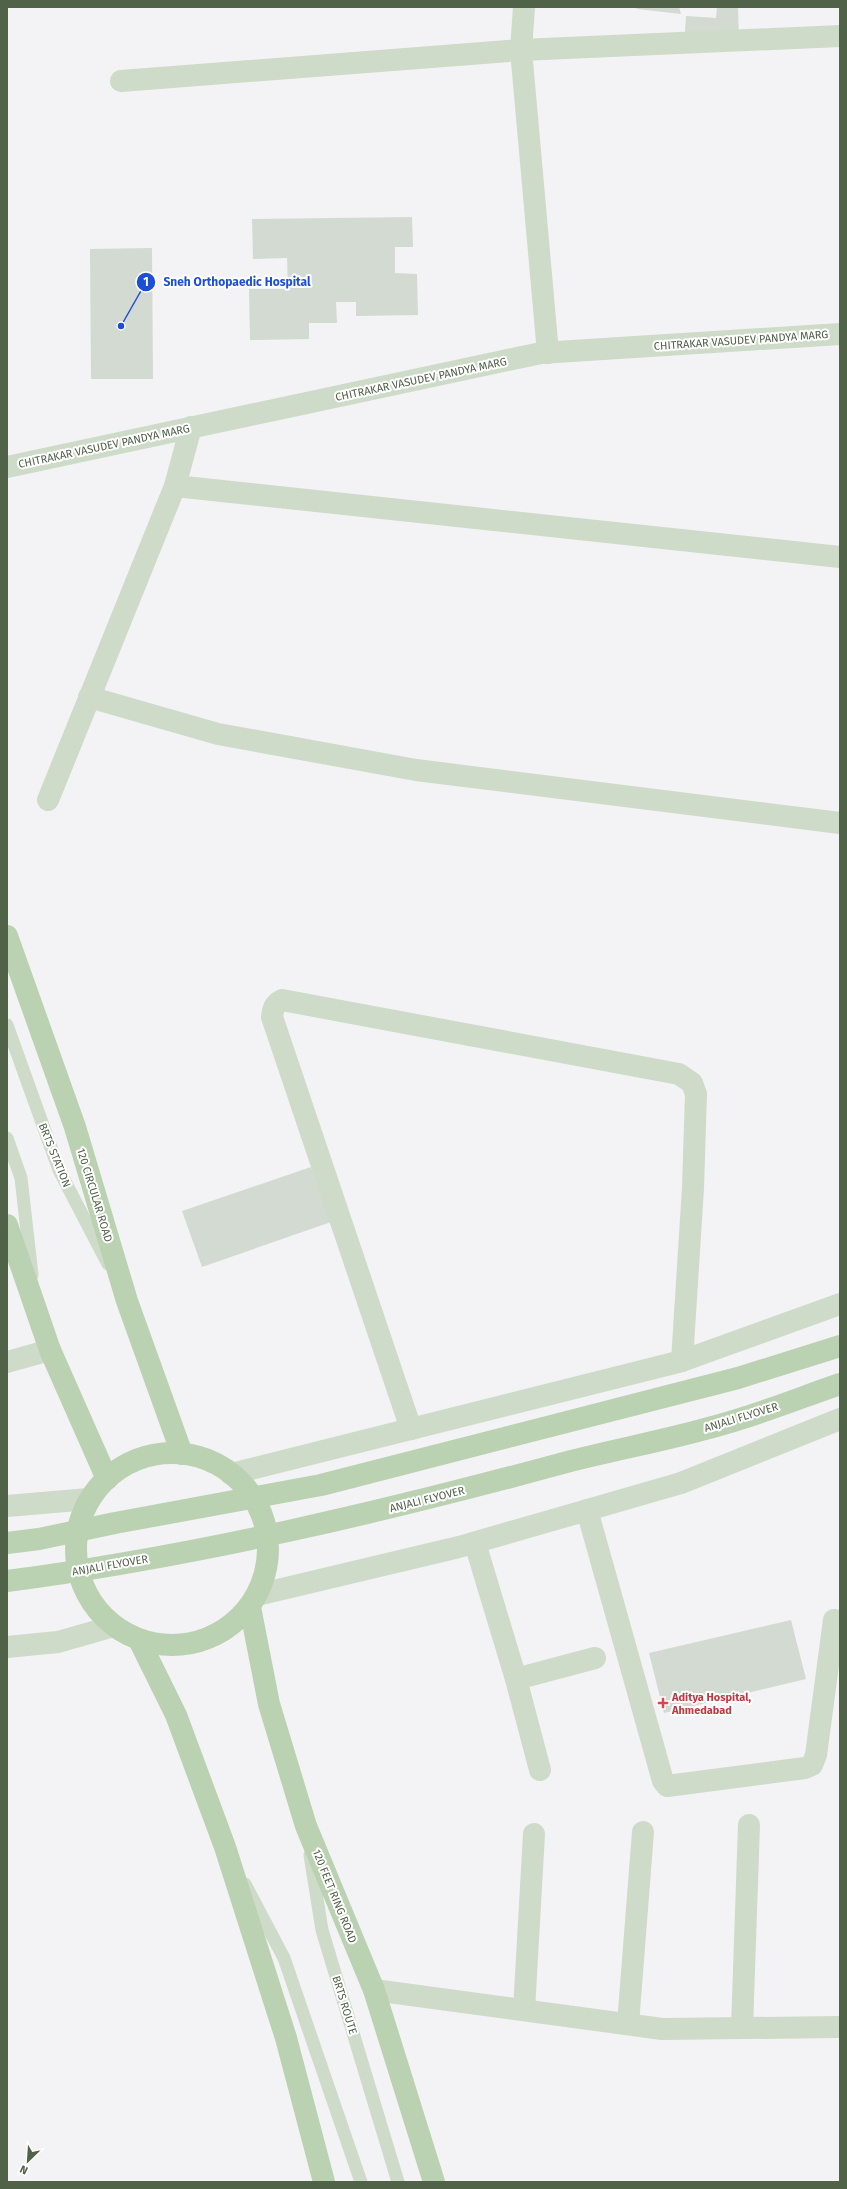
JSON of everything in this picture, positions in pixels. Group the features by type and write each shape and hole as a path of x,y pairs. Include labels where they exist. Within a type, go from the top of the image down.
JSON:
{"main road":[{"name":"120 CIRCULAR ROAD","path":"7,936 75,1127 127,1301 182,1454"},
{"path":"7,1225 12,1253 35,1308 50,1350 107,1479"},
{"path":"7,1543 39,1539 115,1523 321,1485 738,1378 840,1346"},
{"name":"ANJALI FLYOVER","path":"7,1581 56,1575 248,1540 440,1497 741,1419 840,1384"},
{"path":"182,1454 208,1460 231,1474 245,1487 256,1503 264,1521 268,1540 266,1571 253,1601 228,1628 200,1642 169,1646 139,1640 114,1626 94,1606 81,1581 76,1553 78,1526 89,1499 107,1479 129,1463 154,1455 182,1454"},
{"name":"120 FEET RING ROAD","path":"253,1601 269,1704 306,1826 374,1990 434,2182"},
{"path":"139,1640 176,1715 225,1847 286,2038 324,2182"}],"street":[{"path":"524,7 521,50 548,353"},
{"path":"121,81 521,50 840,36"},
{"name":"CHITRAKAR VASUDEV PANDYA MARG","path":"7,467 191,427 548,353 840,334"},
{"path":"48,800 175,486 191,427"},
{"path":"175,486 840,557"},
{"path":"89,698 218,734 416,770 840,823"},
{"path":"411,1429 272,1017 273,1009 277,1002 282,1000 679,1074 692,1083 696,1094 694,1181 682,1361"},
{"path":"231,1474 682,1361 840,1304"},
{"path":"7,1362 50,1350"},
{"path":"253,1601 475,1543 681,1483 840,1419"},
{"path":"7,1506 89,1499"},
{"path":"587,1510 663,1781 667,1786 805,1768 812,1765 816,1755 834,1620"},
{"path":"475,1543 516,1679 540,1770"},
{"path":"7,1647 58,1642 114,1626"},
{"path":"516,1679 595,1658"},
{"path":"742,2028 749,1825"},
{"path":"628,2024 643,1832"},
{"path":"524,2010 534,1834"},
{"path":"374,1990 662,2029 840,2027"}],"lane":[{"name":"BRTS STATION","path":"7,1025 59,1170 127,1301"},
{"path":"7,1138 21,1178 35,1308"},
{"name":"BRTS ROUTE","path":"306,1826 322,1930 398,2182"},
{"path":"225,1847 284,1958 361,2182"}],"building":[{"path":"636,7 679,7 681,14 637,9"},
{"path":"717,7 738,7 739,41 685,32 686,16 716,18"},
{"path":"412,217 413,247 395,247 395,273 417,274 418,315 356,316 356,302 336,302 337,323 309,323 309,339 250,340 249,289 288,289 287,258 253,259 252,219"},
{"path":"152,248 153,379 91,379 90,249"},
{"path":"311,1167 331,1222 202,1267 182,1211"},
{"path":"791,1620 806,1679 664,1713 649,1653"}],"place":[{"name":"Sneh Orthopaedic Hospital","path":"121,326"},
{"name":"Aditya Hospital, Ahmedabad","path":"663,1703"}]}
